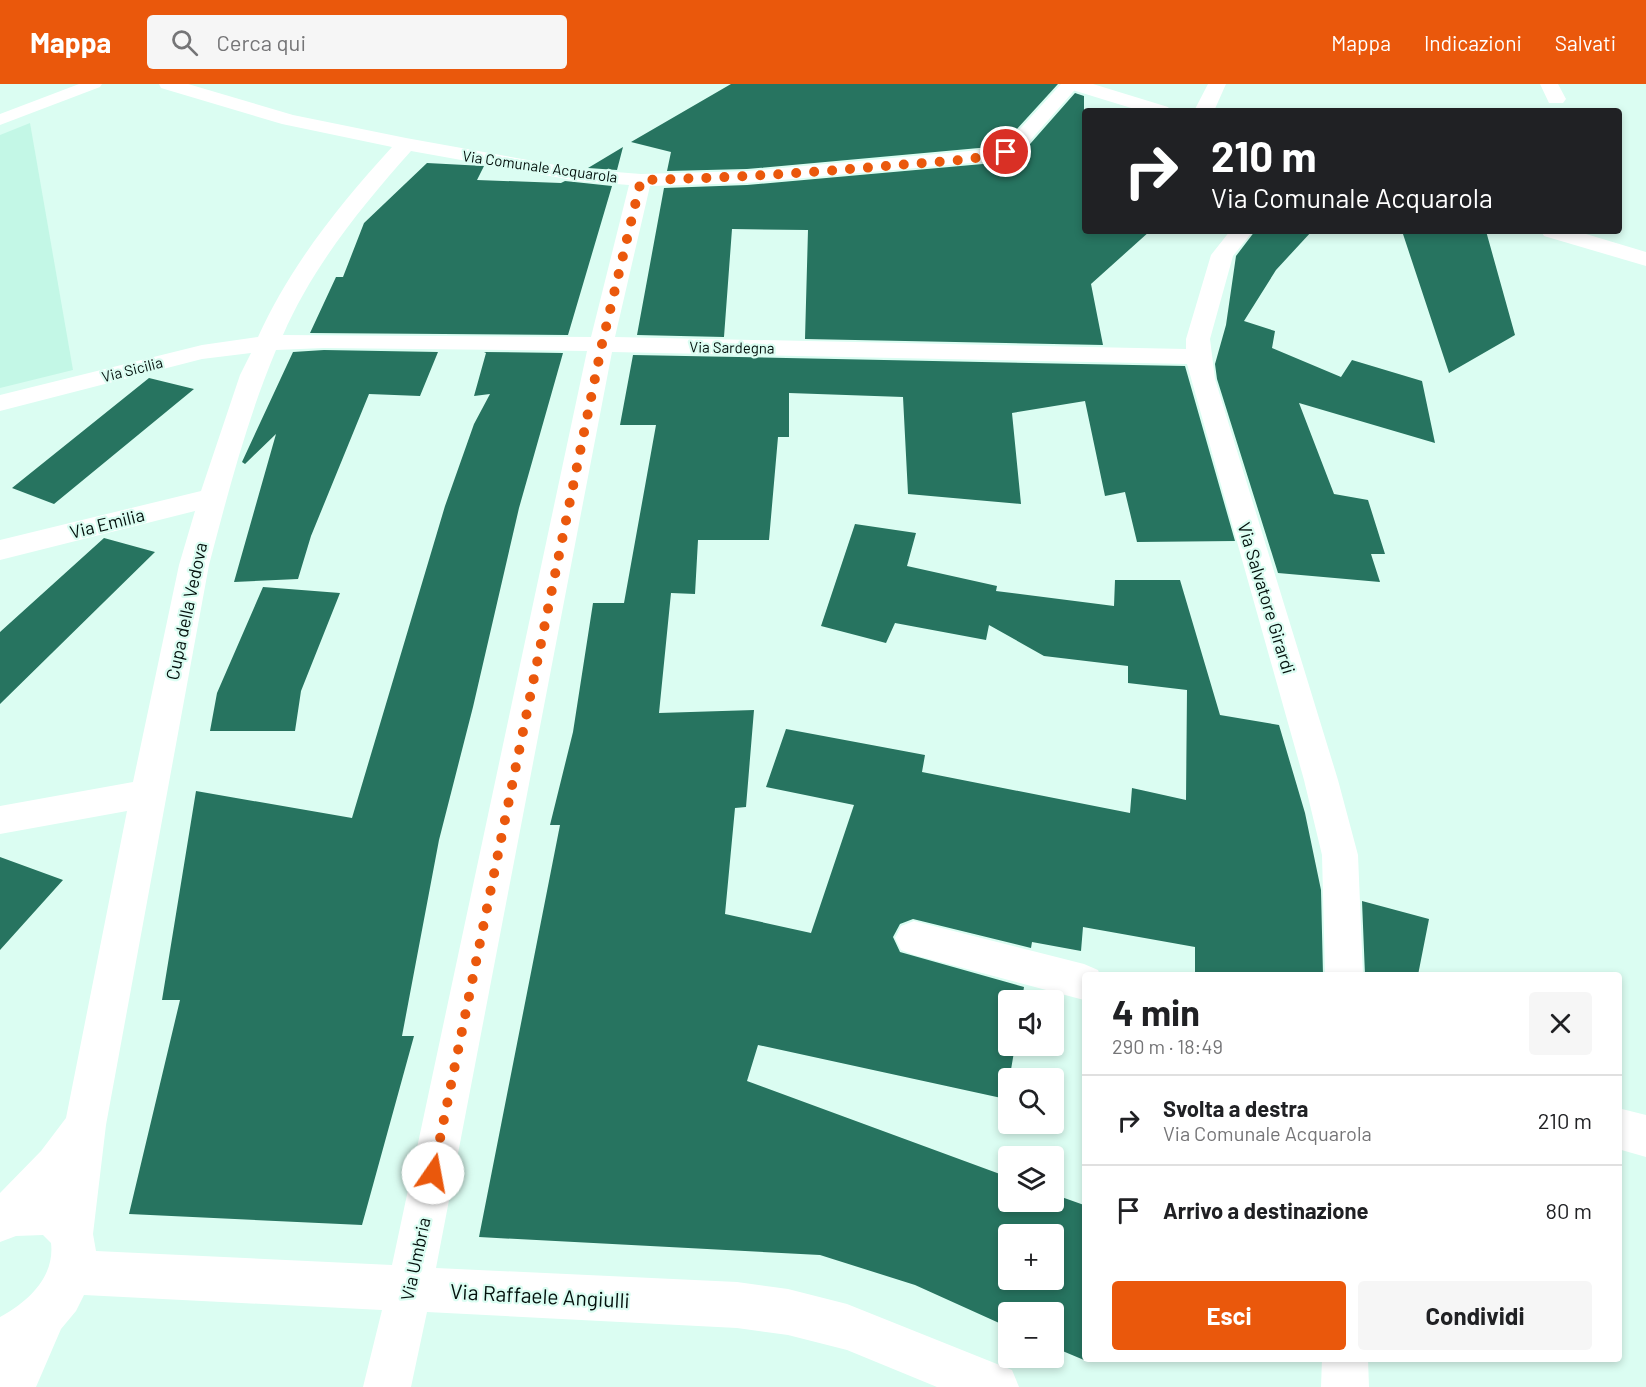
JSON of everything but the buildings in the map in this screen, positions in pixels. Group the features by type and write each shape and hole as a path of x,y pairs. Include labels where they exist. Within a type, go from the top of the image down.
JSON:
{"street":[{"name":"Via Comunale Acquarola","path":"168,84 289,120 406,144 578,175 641,180 759,176 994,155 1014,147 1072,84"},
{"path":"1072,84 1151,108"},
{"path":"1205,108 1217,84"},
{"name":"Cupa della Vedova","path":"71,1253 85,1125 194,565 213,497 266,343 298,282 354,202 406,144"},
{"name":"Via Umbria","path":"387,1387 410,1288 602,344 641,180"},
{"name":"Via Salvatore Girardi","path":"1240,234 1222,255 1198,339 1198,357 1202,379 1322,780 1340,855 1344,972"},
{"path":"1573,234 1646,259"},
{"name":"Via Sardegna","path":"266,343 324,341 602,344 1198,357"},
{"name":"Via Sicilia","path":"0,403 202,352 266,343"},
{"name":"Via Emilia","path":"0,550 213,497"},
{"path":"0,820 148,793"},
{"path":"914,938 1082,981"},
{"name":"Cupa della Vedova","path":"4,1218 43,1184 69,1153 85,1125"},
{"path":"1622,1129 1646,1136"},
{"path":"0,1341 25,1330 61,1293 71,1253 61,1220 47,1212 28,1211 4,1218"},
{"name":"Via Raffaele Angiulli","path":"71,1253 410,1288 737,1305 788,1312 847,1327 995,1387"},
{"path":"12,1387 44,1313"},
{"path":"1345,1362 1345,1387"}],"lane":[{"path":"0,120 94,84"}],"shaded area":[{"path":"30,123 73,370 0,388 0,135"}],"route":[{"path":"433,1173 602,344 641,180 747,177 853,169 979,157 1006,152"}]}
